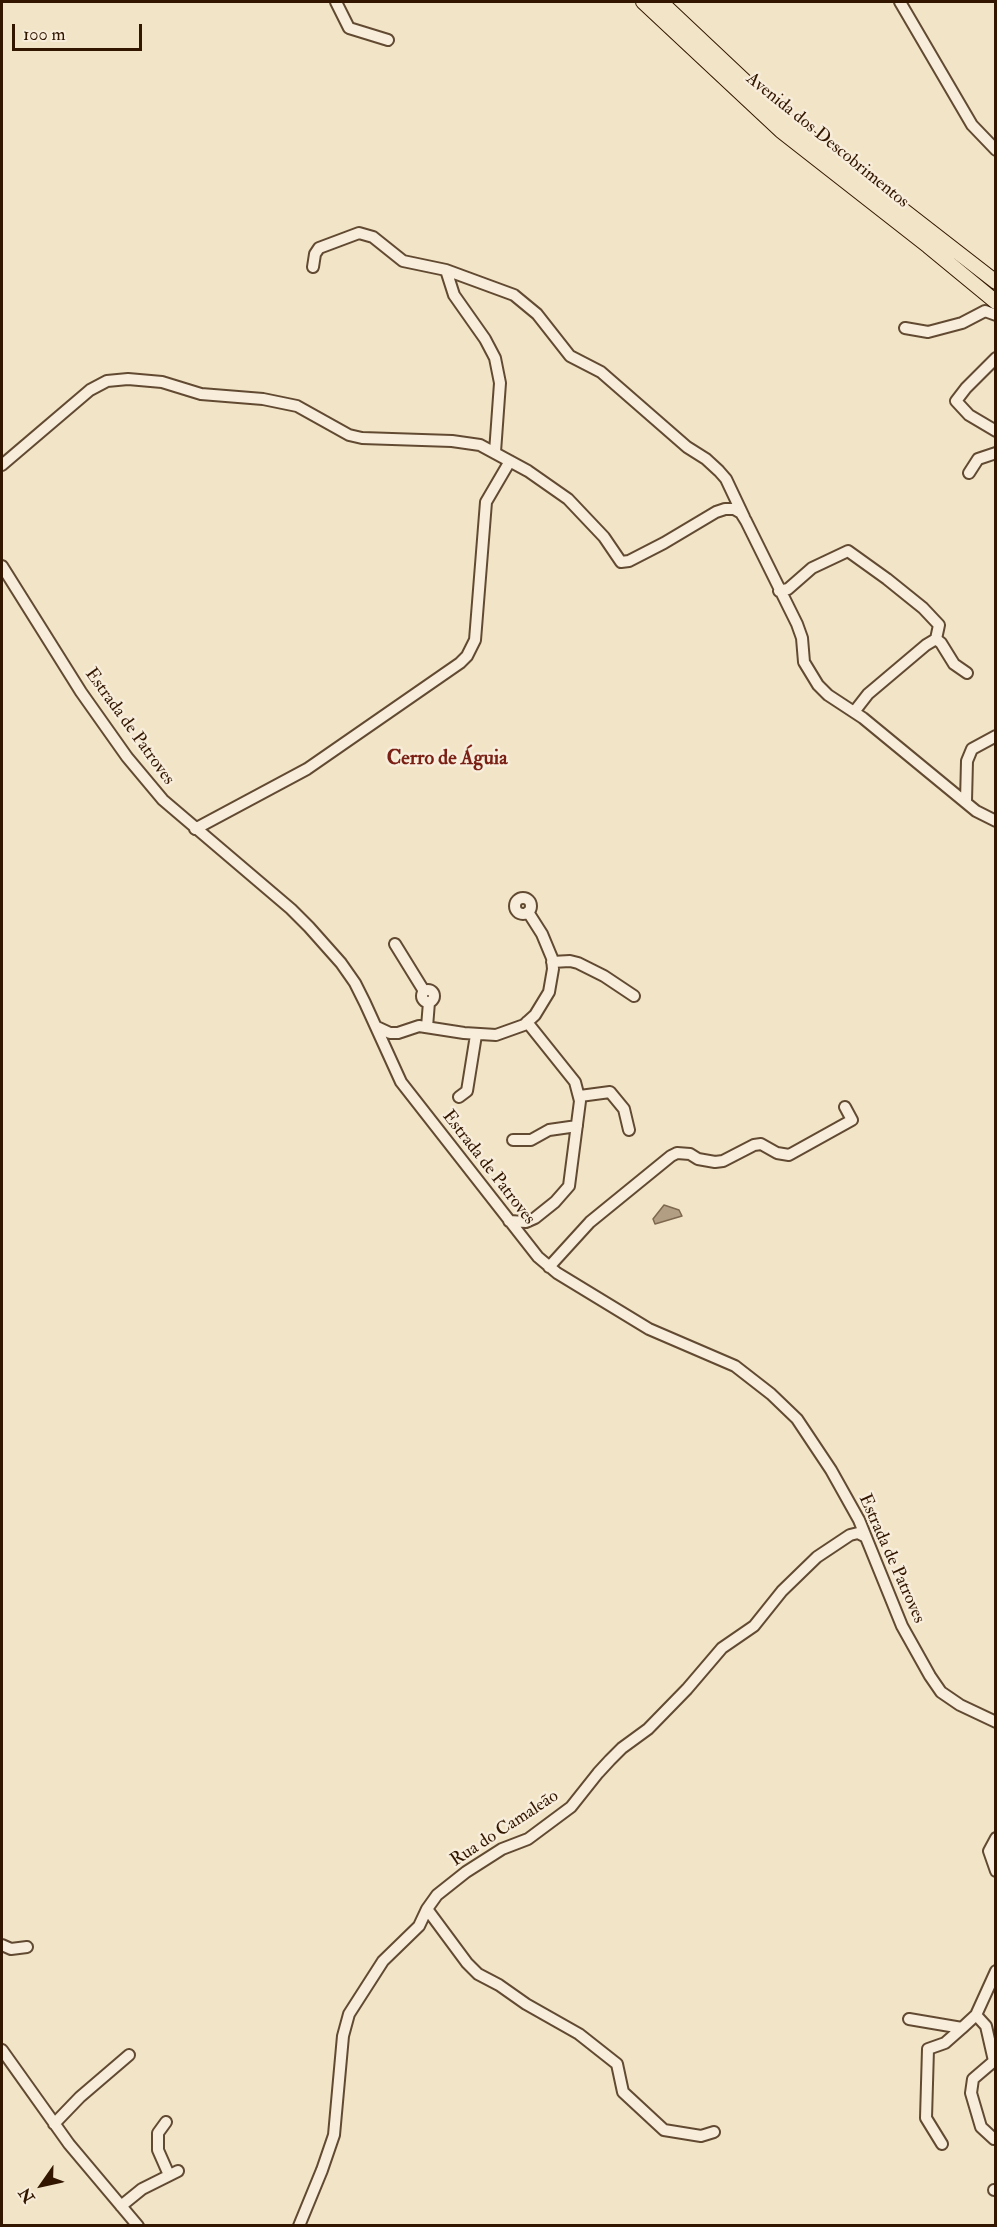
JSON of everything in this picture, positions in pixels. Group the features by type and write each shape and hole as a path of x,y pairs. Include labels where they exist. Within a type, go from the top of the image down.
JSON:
{"main road":[{"name":"Avenida dos Descobrimentos","path":"643,2 781,131 996,302"},
{"name":"Avenida dos Descobrimentos","path":"661,2 781,115 996,282"}],"street":[{"path":"336,2 349,28 388,40"},
{"path":"900,2 972,124 994,149"},
{"path":"314,267 315,254 319,248 359,233 373,237 403,261 446,270 514,295 528,304 570,356 601,372 687,447 706,459 726,479 738,500 745,520"},
{"path":"446,270 454,295 485,339 495,358 501,383 495,452"},
{"path":"905,328 928,332 962,323 985,311 996,315"},
{"path":"996,358 956,401 969,415 996,431"},
{"path":"2,465 90,390 107,381 128,380 162,382 201,394 263,399 297,406 349,435 374,440 468,442 510,460 568,499 604,537 621,561 629,561 664,543 738,500"},
{"path":"969,473 978,459 996,453"},
{"path":"195,829 307,769 467,656 475,640 486,502 510,460"},
{"path":"716,512 734,509 741,513 797,624 802,638 804,662 810,674 828,695 854,712 976,811 996,821"},
{"path":"779,591 788,589 812,568 848,551 887,579 939,625 936,639 867,694 854,712"},
{"name":"Estrada de Patroves","path":"2,566 71,677 127,757 163,800 309,927 355,983 401,1082 509,1221 549,1267 649,1329 735,1366 786,1406 809,1434 859,1520 902,1626 930,1676 941,1692 960,1705 996,1722"},
{"path":"936,639 954,664 967,673"},
{"path":"966,801 967,761 972,749 996,736"},
{"path":"377,1027 390,1033 398,1033 419,1026 476,1035 496,1035 527,1022 543,1005 552,979 552,962 542,934 528,912"},
{"path":"395,944 424,991 430,990 434,994 433,999 429,1002 428,1027"},
{"path":"552,962 578,963 604,976 634,996"},
{"path":"527,1022 575,1082 580,1096 569,1186 529,1227 528,1244"},
{"path":"388,1053 398,1033"},
{"path":"476,1035 463,1094 477,1100"},
{"path":"580,1096 610,1092 624,1110 628,1131"},
{"path":"549,1267 590,1222 671,1156 677,1153 690,1154 699,1159 723,1161 754,1145 761,1144 777,1153 789,1155 852,1120 845,1107"},
{"path":"513,1140 531,1140 549,1130 577,1126"},
{"path":"509,1221 526,1222 536,1218"},
{"path":"850,1535 859,1520"},
{"path":"850,1535 858,1533 866,1537"},
{"name":"Rua do Camaleão","path":"299,2226 334,2135 343,2036 349,2014 383,1961 419,1926 437,1895 466,1872 502,1849 528,1839 572,1807 604,1766 622,1748 648,1729 687,1689 722,1648 754,1626 806,1566 832,1545 850,1535"},
{"path":"996,1838 989,1851 996,1871"},
{"path":"427,1909 467,1963 478,1974 500,1984 526,2004 564,2025 617,2064 623,2092 664,2130 700,2136 714,2132"},
{"path":"2,1945 11,1949 27,1947"},
{"path":"942,2144 926,2118 928,2049 945,2043 976,2015 996,1971"},
{"path":"976,2015 986,2026 995,2060 973,2079 971,2093 981,2127 994,2139"},
{"path":"909,2019 962,2028"},
{"path":"2,2050 54,2124 138,2226"},
{"path":"54,2124 80,2097 129,2055"},
{"path":"121,2206 142,2189 174,2173 158,2150 158,2133 166,2122"}],"shaded area":[{"path":"664,1205 679,1210 682,1216 655,1224 653,1219"}],"district":[{"name":"Cerro de Águia","path":"447,760"}]}
